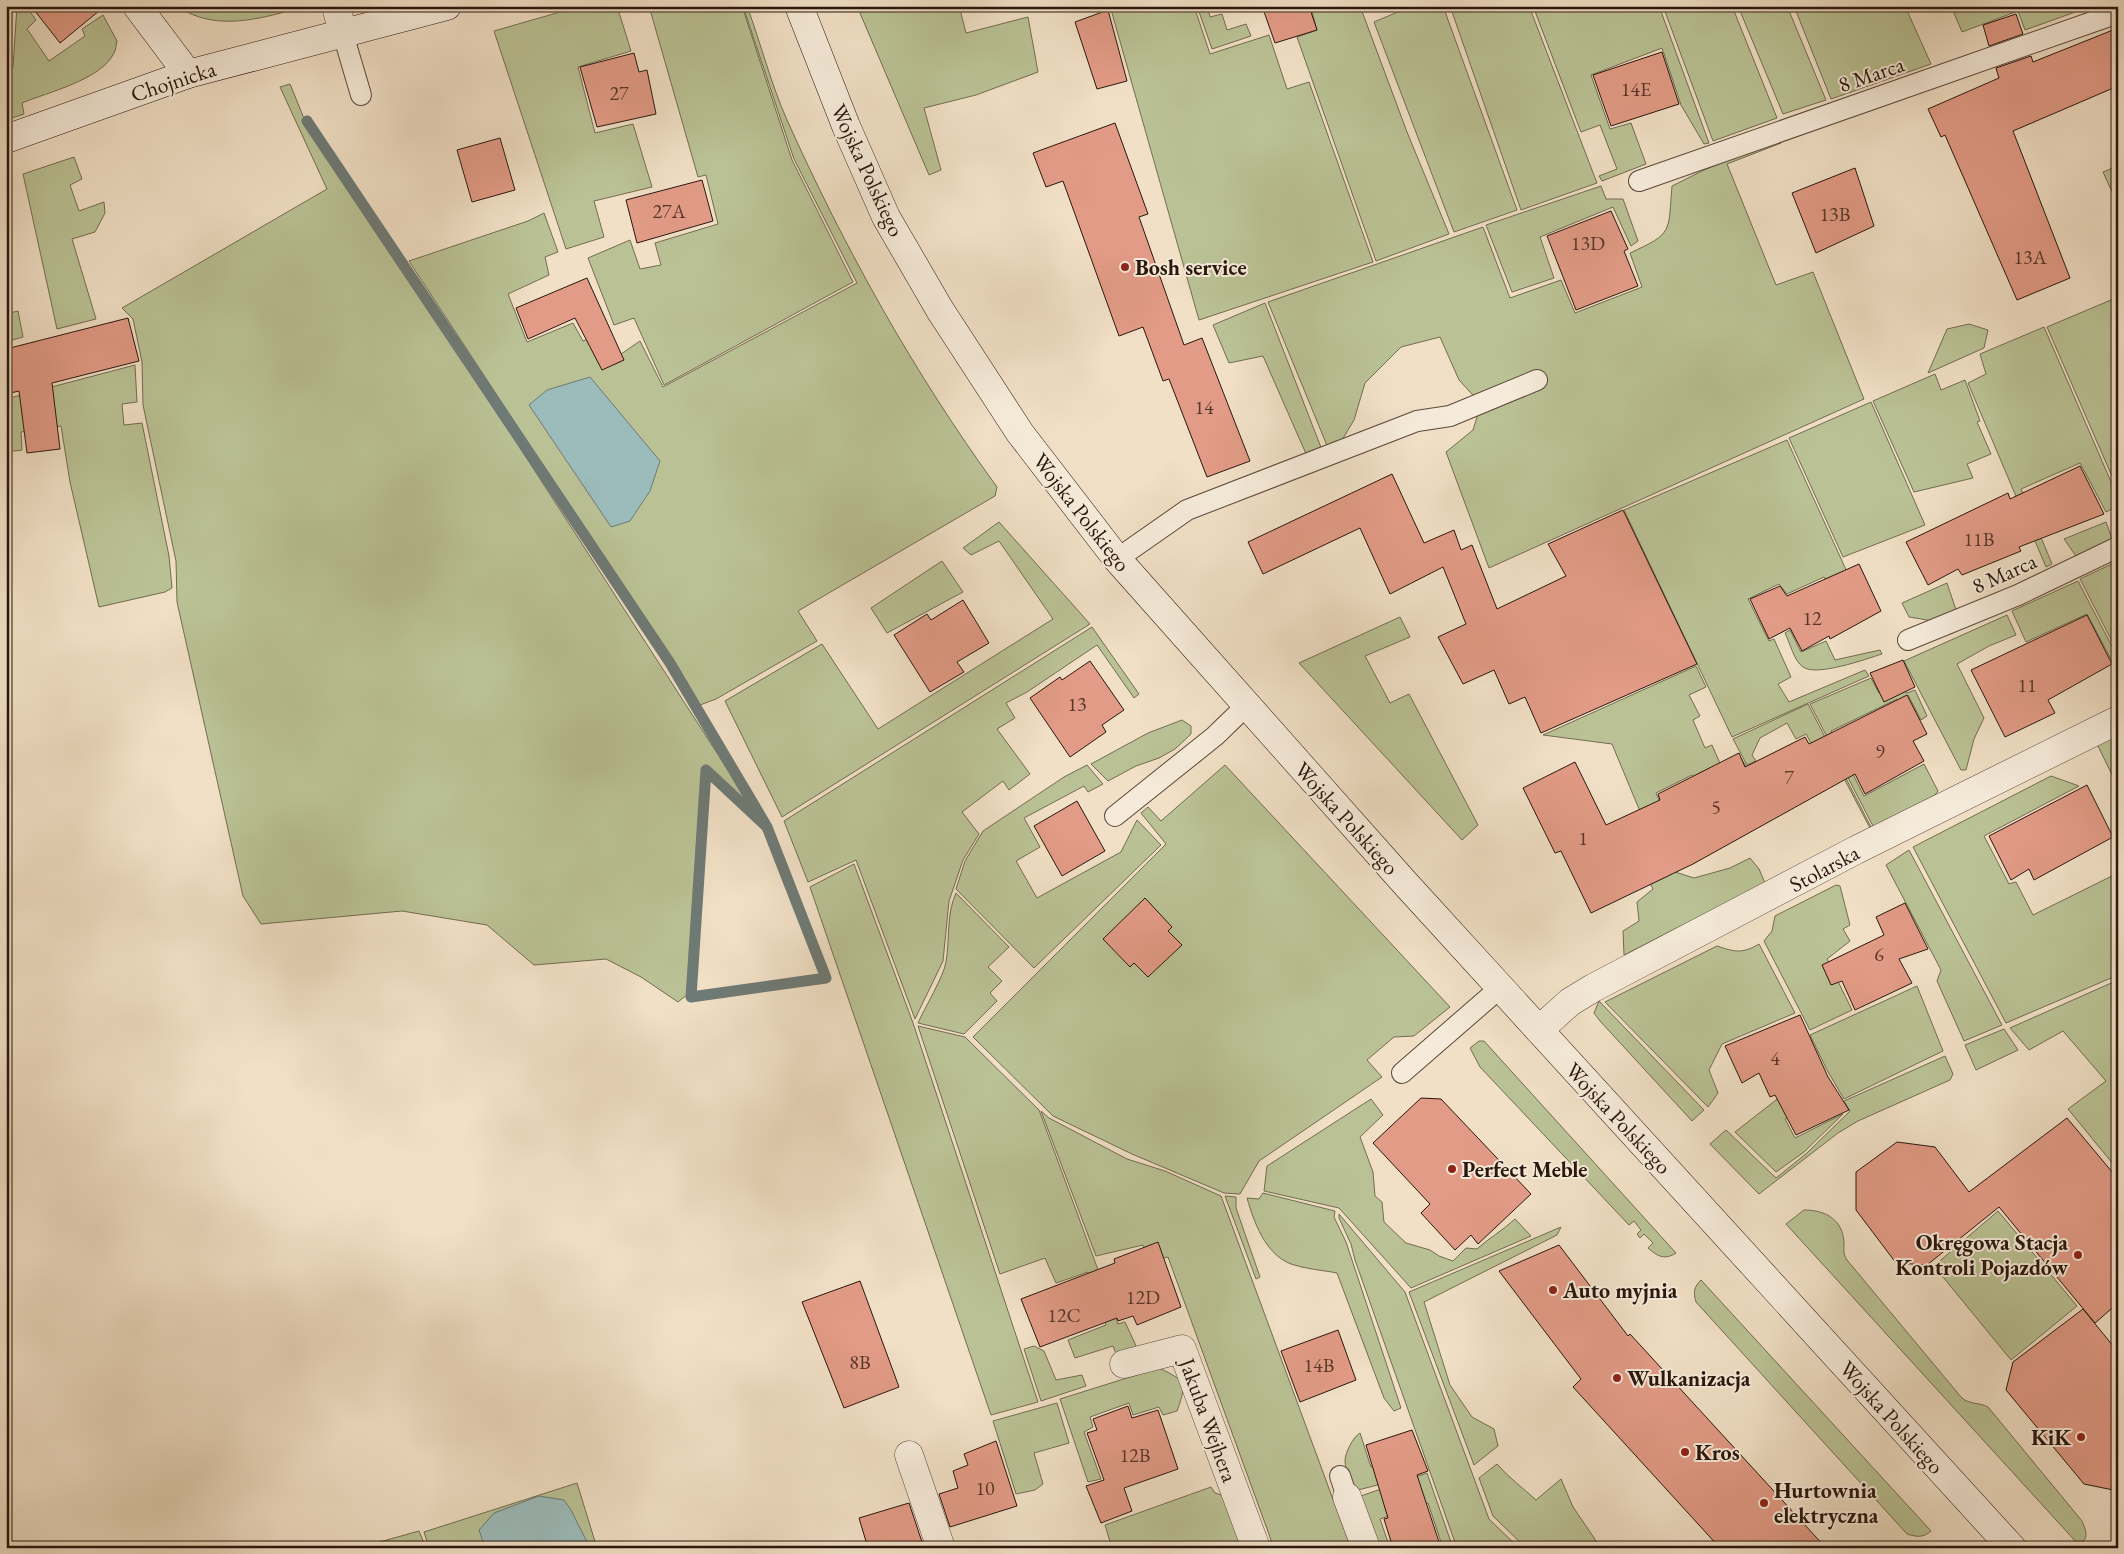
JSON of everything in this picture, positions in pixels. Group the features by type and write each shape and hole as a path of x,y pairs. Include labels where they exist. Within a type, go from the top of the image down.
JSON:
{"street":[{"path":"138,6 188,74"},
{"path":"336,6 343,34"},
{"name":"Chojnicka","path":"6,139 188,74 447,6"},
{"name":"Wojska Polskiego","path":"799,6 846,126 886,217 940,310 1020,433 1117,559 1246,706 1539,1030 2012,1548"},
{"name":"Stolarska","path":"1539,1030 1570,1002 1593,988 1856,850 2118,720"},
{"name":"Jakuba Wejhera","path":"1124,1364 1182,1349 1256,1548"},
{"path":"909,1455 941,1548"},
{"path":"1344,1486 1366,1548"}],"lane":[{"name":"8 Marca","path":"1639,181 2118,13"},
{"path":"343,34 362,95"},
{"path":"1117,559 1187,510 1416,421 1450,416 1536,380"},
{"name":"8 Marca","path":"1908,640 2018,594 2118,547"},
{"path":"1115,816 1215,736 1246,706"},
{"path":"1402,1073 1501,987"}],"green space":[{"path":"17,6 26,6 36,20 27,29 49,61 85,36 82,29 103,15 117,41 114,53 98,71 73,84 22,103 24,114 6,120 6,69 13,67"},
{"path":"177,6 195,6 198,11 217,6 307,6 275,15 241,21 225,21 208,19 192,14"},
{"path":"581,6 617,6 631,51 578,67 595,133 633,124 652,187 594,201 604,237 566,249 494,31"},
{"path":"649,6 742,6 792,160 853,282 664,385 634,318 614,325 588,258 630,240 640,269 661,265 655,243 718,224 706,175 698,177"},
{"path":"743,6 747,6 787,120 857,263 937,400 997,487 995,496 798,611 817,641 716,699 700,705 409,261 528,221 544,213 558,252 545,257 549,275 508,294 527,342 573,323 583,341 593,337 608,363 640,341 663,387 857,283 794,159"},
{"path":"857,6 959,6 966,33 1028,17 1038,72 976,95 924,108 941,170 929,175"},
{"path":"1110,6 1194,6 1210,54 1269,35 1287,89 1309,82 1373,262 1199,320"},
{"path":"1197,6 1207,6 1210,17 1222,14 1227,30 1246,24 1251,36 1212,49"},
{"path":"1313,6 1360,6 1407,132 1449,234 1376,261 1297,37 1317,30 1312,12 1314,10"},
{"path":"1412,6 1443,6 1517,210 1454,232 1374,22"},
{"path":"1450,6 1529,6 1597,183 1521,210"},
{"path":"1533,6 1659,6 1709,143 1704,144 1681,105 1662,48 1591,75 1610,129 1631,123 1646,164 1602,181 1599,176 1617,169 1600,125 1581,132"},
{"path":"1663,6 1732,6 1777,118 1713,141"},
{"path":"1738,6 1787,6 1826,100 1783,114"},
{"path":"1794,6 1905,6 1931,64 1831,99"},
{"path":"1951,6 2092,6 2025,30 2018,11 1962,32"},
{"path":"290,84 305,121 513,437 757,815 706,768 688,994 678,1002 641,977 606,959 534,965 487,925 402,911 261,924 243,896 177,602 176,561 143,405 142,362 133,319 122,308 327,189 280,87"},
{"path":"1781,143 1727,164 1776,285 1813,272 1864,399 1489,568 1446,452 1473,430 1481,404 1459,380 1440,337 1401,347 1365,383 1354,420 1342,440 1328,448 1268,302 1483,227 1510,298 1561,280 1575,313 1642,287 1630,253 1655,241 1666,229 1669,222 1672,186 1704,170 1769,144"},
{"path":"74,157 82,179 70,185 79,211 104,202 105,213 95,232 72,239 96,319 57,329 23,174"},
{"path":"2118,166 2118,205 2103,172"},
{"path":"1601,186 1606,199 1623,199 1638,241 1631,246 1613,207 1540,237 1554,278 1512,292 1486,225"},
{"path":"2118,297 2118,490 2047,327"},
{"path":"1265,303 1322,450 1307,456 1263,356 1229,363 1213,325"},
{"path":"18,311 23,337 6,342 6,314"},
{"path":"1969,324 1988,330 1984,348 1928,373 1947,329"},
{"path":"2044,327 2118,498 2118,524 2112,509 2106,512 2080,463 2021,489 2052,564 2046,567 1968,383 1986,374 1980,354"},
{"path":"135,365 137,402 122,404 124,425 142,423 169,556 172,588 165,592 99,607 70,482 61,426 21,432 22,450 6,452 6,399"},
{"path":"1935,374 1941,390 1965,380 1980,421 1977,422 1991,454 1967,464 1973,478 1914,492 1873,401"},
{"path":"1871,402 1925,525 1843,557 1789,438"},
{"path":"1787,440 1858,596 1839,605 1824,577 1787,594 1779,584 1748,599 1769,641 1774,639 1791,677 1778,684 1789,702 1865,670 1869,676 1732,737 1624,510"},
{"path":"999,522 1090,624 782,817 725,701 822,644 878,729 1053,619 999,541 971,555 963,548"},
{"path":"2106,522 2113,541 2078,559 2064,539"},
{"path":"942,561 963,592 887,633 871,608"},
{"path":"2118,561 2118,653 2080,579"},
{"path":"2078,581 2118,658 2113,663 2087,614 2026,642 2012,611"},
{"path":"1947,583 1956,610 1933,621 1909,617 1902,603"},
{"path":"2007,615 2016,635 1989,646 1957,664 1984,718 1974,739 1966,770 1961,770 1904,661"},
{"path":"1400,617 1410,637 1365,656 1390,703 1409,694 1478,825 1462,840 1299,663"},
{"path":"1092,627 1139,694 1134,698 1097,645 1027,692 1006,703 1015,718 997,729 1030,774 1009,790 1003,781 962,812 979,834 963,860 949,901 943,961 915,1019 856,860 808,882 784,821"},
{"path":"1790,630 1801,652 1826,641 1835,660 1880,650 1882,654 1829,669 1809,670 1800,664 1795,656 1785,633"},
{"path":"1696,666 1706,687 1689,695 1700,716 1693,720 1705,748 1712,745 1722,768 1741,758 1746,766 1698,786 1692,775 1656,793 1674,835 1672,871 1694,878 1730,868 1750,858 1759,869 1765,883 1624,955 1623,931 1639,921 1637,902 1653,889 1636,855 1654,845 1612,744 1543,735"},
{"path":"1871,678 1879,693 1895,682 1907,693 1915,690 1927,716 1921,720 1908,695 1900,702 1897,699 1831,731 1864,796 1924,764 1938,791 1935,795 1874,828 1810,704"},
{"path":"1808,704 1871,830 1836,763 1825,768 1806,734 1796,739 1787,723 1760,738 1752,755 1756,761 1747,765 1733,739"},
{"path":"1182,720 1191,726 1191,734 1175,749 1159,758 1136,766 1108,781 1091,764 1148,733"},
{"path":"2118,733 2118,787 2097,744"},
{"path":"1087,765 1103,784 1088,792 1084,786 1024,818 1040,847 1016,861 1037,898 1121,852 1137,820 1161,845 1034,968 956,889 965,861 983,831 1064,777"},
{"path":"1225,765 1450,1007 1414,1036 1394,1037 1367,1060 1382,1077 1259,1161 1240,1194 1224,1193 1132,1154 1053,1116 973,1037 1166,844 1141,813 1148,807 1161,821"},
{"path":"2051,776 2079,786 1984,836 2009,884 2016,882 2033,915 2118,873 2118,975 2006,1023 1913,847"},
{"path":"1909,850 2002,1025 1964,1041 1937,981 1941,970 1886,865"},
{"path":"854,864 913,1023 1038,1402 991,1415 810,887"},
{"path":"1836,885 1840,886 1850,925 1843,929 1850,941 1827,959 1852,1010 1810,1030 1764,941 1772,931 1775,916"},
{"path":"956,893 1009,947 988,967 1002,981 990,993 997,1001 964,1034 918,1023 938,984 946,962 951,910"},
{"path":"1759,944 1795,1013 1722,1044 1709,1070 1718,1093 1708,1107 1605,1002 1717,946 1729,950 1743,951"},
{"path":"2118,980 2118,1170 2068,1109 2106,1081 2063,1031 2029,1050 2010,1028"},
{"path":"1917,986 1943,1051 1844,1099 1810,1035"},
{"path":"1599,1001 1704,1110 1692,1121 1600,1021 1594,1013"},
{"path":"918,1026 965,1037 1039,1110 1118,1324 1125,1322 1137,1348 1117,1356 1113,1346 1075,1358 1068,1340 1106,1325 1088,1272 1056,1283 1045,1258 1000,1274"},
{"path":"2004,1029 2018,1050 1976,1070 1965,1045"},
{"path":"1479,1041 1484,1041 1676,1253 1665,1257 1655,1254 1648,1248 1653,1243 1644,1234 1640,1238 1637,1234 1641,1230 1634,1221 1629,1225 1480,1067 1470,1048"},
{"path":"1945,1056 1953,1074 1950,1080 1858,1121 1838,1133 1759,1194 1710,1144 1726,1130 1776,1178 1807,1153 1850,1111 1844,1101"},
{"path":"1785,1093 1837,1095 1785,1119 1795,1138 1843,1114 1804,1152 1776,1172 1735,1132"},
{"path":"1371,1099 1383,1115 1360,1137 1373,1172 1375,1196 1382,1202 1384,1222 1406,1243 1430,1250 1439,1256 1453,1261 1466,1248 1477,1249 1515,1219 1531,1236 1411,1288 1339,1208 1264,1191 1267,1166"},
{"path":"1041,1111 1049,1118 1127,1159 1165,1171 1221,1196 1351,1548 1274,1548 1168,1257 1151,1261 1143,1245 1096,1256"},
{"path":"1263,1193 1335,1211 1334,1217 1346,1242 1401,1408 1394,1411 1384,1398 1337,1273 1291,1264 1274,1253 1267,1245 1257,1227 1247,1198 1259,1199"},
{"path":"1225,1196 1236,1197 1236,1208 1260,1277 1256,1279"},
{"path":"1804,1210 1826,1214 1837,1223 1843,1236 1844,1252 1847,1260 1961,1397 1964,1400 1988,1407 2082,1521 2086,1537 2082,1542 2078,1544 1786,1224"},
{"path":"1998,1211 2077,1306 2011,1360 1934,1266"},
{"path":"1339,1214 1405,1292 1489,1519 1519,1548 1457,1548"},
{"path":"1561,1227 1557,1235 1424,1302 1450,1385 1472,1417 1494,1429 1498,1446 1474,1465 1409,1292"},
{"path":"1701,1280 1931,1531 1920,1536 1907,1534 1696,1302 1695,1290"},
{"path":"1034,1346 1044,1351 1056,1380 1082,1375 1086,1386 1041,1401 1024,1349"},
{"path":"1159,1368 1179,1379 1182,1383 1182,1394 1177,1411 1163,1415 1159,1407 1133,1415 1129,1403 1090,1417 1093,1427 1084,1432 1101,1479 1088,1482 1060,1399"},
{"path":"1057,1403 1069,1443 1034,1453 1043,1484 1035,1490 1016,1494 993,1421"},
{"path":"1360,1433 1371,1467 1395,1460 1401,1479 1354,1491 1345,1461 1350,1445"},
{"path":"1497,1464 1536,1500 1561,1479 1573,1507 1601,1548 1526,1548 1493,1516 1479,1478"},
{"path":"1427,1473 1453,1548 1443,1548 1428,1503 1380,1519 1390,1548 1376,1548 1358,1497"},
{"path":"577,1483 597,1548 429,1548 424,1532"},
{"path":"1211,1487 1215,1493 1224,1496 1244,1548 1112,1548 1105,1525"},
{"path":"419,1531 426,1548 358,1548"}],"water":[{"path":"590,377 660,461 650,491 630,521 611,527 529,405 547,390"},
{"path":"539,1496 564,1500 590,1548 485,1548 479,1530 494,1513"}],"building":[{"path":"31,6 105,6 60,43"},
{"path":"1262,6 1309,6 1317,30 1275,43"},
{"path":"1108,10 1127,81 1097,89 1075,22"},
{"path":"2016,14 2023,34 1989,46 1983,25"},
{"path":"2118,28 2118,86 2013,131 2070,278 2017,300 1945,135 1941,137 1928,109 1999,78 1996,68 2031,56 2033,62"},
{"path":"1662,52 1679,104 1611,126 1593,75"},
{"path":"634,53 639,72 647,70 656,114 597,127 580,67"},
{"name":"Bosh service","path":"1115,123 1148,214 1139,217 1184,345 1202,338 1250,461 1207,477 1169,379 1163,381 1143,327 1119,336 1063,181 1046,187 1033,153"},
{"path":"500,138 515,190 472,202 457,150"},
{"path":"1855,168 1874,226 1816,253 1792,193"},
{"path":"702,180 713,221 637,243 626,200"},
{"path":"1611,211 1628,249 1624,251 1638,286 1576,310 1547,236"},
{"path":"587,278 624,360 602,370 575,318 528,339 516,308"},
{"path":"128,318 139,361 52,383 60,449 27,453 19,391 6,394 6,349"},
{"path":"2080,466 2104,514 2019,547 2021,551 1962,575 1958,569 1928,585 1906,542 2008,493 2010,499"},
{"path":"1392,474 1424,543 1454,530 1461,550 1472,545 1497,609 1566,576 1548,544 1623,510 1697,664 1541,733 1525,697 1509,704 1494,670 1463,684 1438,637 1466,624 1443,567 1390,594 1360,528 1263,574 1248,542"},
{"path":"1859,564 1881,611 1830,639 1829,636 1802,651 1790,628 1769,639 1750,599 1780,586 1787,596"},
{"path":"963,600 989,643 957,662 964,672 930,692 894,635 927,614 931,620"},
{"path":"2087,615 2112,664 2048,700 2055,713 2005,737 1971,670"},
{"path":"1903,660 1915,687 1884,702 1870,673"},
{"path":"1090,661 1124,710 1102,725 1106,732 1070,757 1030,698 1060,677 1062,680"},
{"path":"1907,695 1927,734 1913,741 1924,761 1865,794 1855,774 1693,864 1591,913 1561,851 1555,853 1523,788 1575,762 1606,825 1660,800 1658,794 1739,753 1745,767 1805,737 1809,744"},
{"path":"2087,785 2113,837 2034,880 2029,869 2011,880 1989,836"},
{"path":"1077,801 1105,851 1062,876 1034,826"},
{"path":"1145,898 1172,927 1168,931 1182,945 1148,977 1134,963 1130,967 1103,939"},
{"path":"1905,903 1928,949 1899,959 1912,983 1855,1010 1842,981 1831,985 1822,965 1884,935 1876,917"},
{"path":"1800,1015 1828,1077 1849,1110 1796,1135 1775,1095 1770,1097 1759,1073 1742,1083 1725,1046"},
{"name":"Perfect Meble","path":"1421,1098 1441,1099 1531,1194 1478,1244 1471,1235 1455,1250 1421,1213 1430,1204 1373,1143"},
{"path":"2067,1118 2118,1179 2118,1303 2095,1323 1999,1207 1927,1265 1896,1263 1856,1210 1856,1172 1897,1142 1935,1147 1969,1192"},
{"path":"1158,1242 1181,1307 1137,1325 1133,1316 1118,1321 1117,1318 1040,1347 1021,1299 1115,1263 1114,1259"},
{"path":"1559,1245 1628,1336 1630,1334 1826,1548 1720,1548 1573,1387 1581,1379 1499,1271"},
{"path":"860,1281 899,1387 844,1408 802,1302"},
{"name":"KiK","path":"2083,1309 2118,1352 2118,1491 2084,1484 2006,1390 2013,1362"},
{"path":"1338,1330 1356,1380 1300,1402 1281,1351"},
{"path":"1128,1406 1132,1418 1158,1410 1178,1469 1124,1488 1132,1511 1101,1523 1086,1486 1104,1480 1087,1433 1097,1430 1093,1419"},
{"path":"1412,1430 1428,1471 1417,1475 1441,1548 1393,1548 1384,1519 1388,1518 1366,1445"},
{"path":"996,1441 1017,1506 950,1527 939,1494 958,1488 953,1471 968,1465 964,1454"},
{"path":"909,1503 924,1548 868,1548 859,1518"}],"waterway":[{"path":"307,121 670,663 767,827 826,978 691,997 706,770 767,827"}],"place":[{"name":"Bosh service","path":"1125,267"},
{"name":"Perfect Meble","path":"1452,1169"},
{"name":"Okręgowa Stacja Kontroli Pojazdów","path":"2078,1255"},
{"name":"Auto myjnia","path":"1553,1290"},
{"name":"Wulkanizacja","path":"1617,1378"},
{"name":"KiK","path":"2081,1437"},
{"name":"Kros","path":"1685,1452"},
{"name":"Hurtownia elektryczna","path":"1764,1503"}]}
